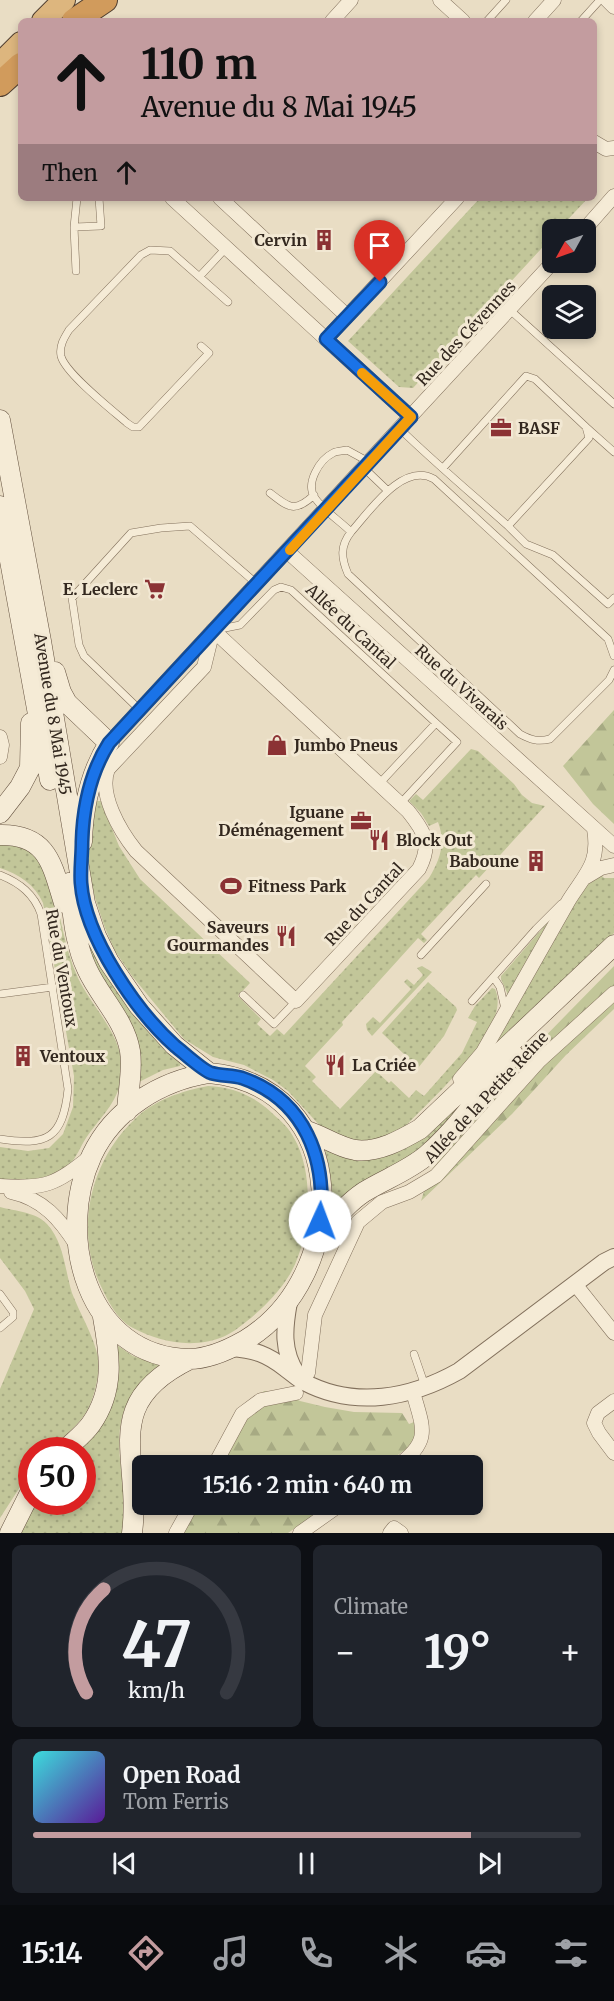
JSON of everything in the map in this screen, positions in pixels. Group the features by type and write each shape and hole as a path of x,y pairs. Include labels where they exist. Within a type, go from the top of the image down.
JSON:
{"highway":[{"path":"46,18 64,0"},
{"path":"78,18 105,0"},
{"path":"0,64 18,46"},
{"path":"0,84 18,68"}],"main road":[{"name":"Avenue du 8 Mai 1945","path":"0,420 41,641 85,903 96,936 115,971 139,1006 174,1045 209,1073"},
{"name":"Avenue du 8 Mai 1945","path":"0,506 70,884 77,942 87,969 125,1034 130,1050 131,1071 127,1111"},
{"path":"41,641 67,703 109,743 91,778 83,822 81,884"},
{"path":"0,813 20,788 30,768 32,684"},
{"path":"0,835 26,837 39,846 50,861 77,942"},
{"path":"307,1131 355,1150 376,1149 400,1141 420,1129 614,945"},
{"path":"318,1237 347,1205 363,1193 407,1170 427,1154 450,1131 552,1004"},
{"path":"79,1437 90,1426 101,1407 107,1392 110,1372 103,1317 88,1286 77,1247 76,1224 79,1201 93,1154 111,1127 144,1096 160,1086 186,1077 209,1073 242,1078 263,1088 279,1098 307,1131 316,1154 321,1177 322,1204 318,1237 304,1278 288,1302 269,1323 231,1348 214,1355 190,1359 170,1369 141,1396 135,1409 129,1434 135,1495 132,1533"},
{"path":"103,1317 122,1334 142,1347 161,1355 190,1359"},
{"path":"10,1529 18,1514"}],"street":[{"path":"335,18 351,0"},
{"path":"440,0 460,18"},
{"path":"538,18 554,0"},
{"path":"607,0 614,7"},
{"path":"594,219 614,197"},
{"path":"175,201 411,417"},
{"path":"223,201 347,316"},
{"path":"326,339 448,201"},
{"name":"Rue des Cévennes","path":"109,743 544,273"},
{"name":"Rue du Vivarais","path":"288,552 614,846"},
{"path":"213,630 204,667 108,769 105,789 117,824 136,851 296,1000"},
{"name":"Rue du Cantal","path":"213,630 400,804 415,820 427,844 426,856 419,869 296,1000"},
{"path":"0,737 2,745 0,757"},
{"path":"420,1129 439,1101 483,1052 569,900 586,877 597,844 594,828"},
{"path":"586,877 602,868 614,866"},
{"name":"Allée de la Petite Reine","path":"302,1382 315,1315 358,1222 382,1202 409,1192 436,1176 539,1060 614,993"},
{"path":"0,1188 48,1185 69,1173 93,1154"},
{"path":"0,1188 25,1195 49,1209 63,1224 77,1247"},
{"path":"231,1348 251,1349 267,1356 302,1382 328,1392 353,1396 395,1396 420,1390 459,1371 614,1257"},
{"path":"575,1284 614,1333"},
{"path":"288,1302 284,1335 286,1351 290,1364 302,1382"},
{"path":"220,1455 242,1414 261,1400 302,1382"},
{"path":"411,1455 419,1446 423,1431 420,1390"},
{"path":"614,1401 598,1413 594,1423 614,1453"},
{"path":"176,1533 186,1515"},
{"path":"301,1533 326,1515"},
{"path":"390,1533 394,1528 401,1533"}],"lane":[{"path":"490,18 507,0"},
{"path":"584,18 600,0"},
{"path":"76,271 74,227 77,201"},
{"path":"74,227 101,226 99,201"},
{"path":"200,276 226,249"},
{"path":"201,346 209,353 139,427 133,427 127,423 66,367 60,349 69,330 141,255 150,250 170,251 228,302"},
{"path":"510,310 614,404"},
{"path":"443,468 526,376 535,379 614,452"},
{"path":"508,526 589,438 586,427"},
{"path":"400,429 526,544 553,555 612,604"},
{"path":"351,532 314,495 313,479 317,468 334,452 347,450 367,465 388,491"},
{"path":"614,656 608,639 427,475 414,475 388,491 351,532 342,548 342,557 348,574 520,735 530,740 550,739 609,680 614,670"},
{"path":"270,493 293,508 300,507 314,495"},
{"path":"140,710 84,656 79,645 72,598 131,533 190,526 257,584"},
{"name":"Allée du Cantal","path":"213,630 240,625 274,590 281,587 291,590 457,742 400,804"},
{"path":"379,784 436,723"},
{"name":"Rue du Ventoux","path":"0,875 19,884 30,893 41,914 68,1089 60,1123 45,1138 26,1143 0,1139"},
{"path":"421,955 486,884"},
{"path":"472,1001 546,919 561,904 569,900"},
{"path":"494,978 500,987 505,1012"},
{"path":"0,994 53,987"},
{"path":"243,994 274,1024 296,1000"},
{"path":"0,1294 13,1312 12,1317 0,1328"},
{"path":"414,1354 420,1390"}],"green space":[{"path":"477,201 585,201 568,219 542,219 542,248 413,388 399,387 348,341"},
{"path":"614,710 614,824 593,804 563,766"},
{"path":"471,749 478,751 532,803 545,806 479,878 476,875 421,934 427,940 424,943 418,938 305,1066 316,1077 312,1081 340,1109 376,1071 409,1098 416,1090 424,1096 462,1053 477,1022 468,1018 475,1006 492,988 495,989 497,1005 492,1024 465,1064 402,1130 393,1137 359,1143 322,1128 288,1091 273,1080 244,1065 213,1057 184,1039 132,976 115,951 105,928 88,870 87,847 92,801 101,801 119,846 140,879 250,983 238,996 261,1019 257,1024 270,1036 277,1029 284,1035 429,878 441,851 442,837 438,822 429,826 421,813 409,801 416,794 423,800"},
{"path":"0,842 34,850 44,866 51,882 73,967 112,1034 121,1058 122,1071 118,1091 74,1159 58,1173 34,1181 0,1179 0,1147 28,1151 49,1148 63,1134 73,1107 74,1076 43,903 26,881 0,868"},
{"path":"600,874 604,878 614,878 614,933 488,1057 485,1054 583,888"},
{"path":"81,915 181,1061 180,1066 163,1070 139,1082 140,1059 103,985 87,946"},
{"path":"554,915 508,995 501,976"},
{"path":"422,966 432,972 372,1036 366,1024 373,1017 380,1023 411,989 404,982 407,979 414,985 423,975 417,968"},
{"path":"614,966 614,1009 566,1055 512,1114 421,1201 430,1172 495,1091 522,1060"},
{"path":"428,982 457,1010 444,1036 414,1070 402,1060 405,1055 382,1033"},
{"path":"208,1086 226,1088 251,1097 290,1131 301,1153 305,1169 308,1187 306,1225 297,1259 290,1274 257,1313 238,1328 214,1340 190,1343 167,1341 127,1324 109,1302 92,1261 88,1239 88,1217 98,1174 107,1154 135,1119 160,1102 178,1094"},
{"path":"452,1107 456,1108 458,1113 421,1151 332,1209 332,1189 325,1147 350,1153"},
{"path":"0,1207 37,1217 53,1231 61,1248 72,1293 93,1340 98,1357 98,1374 88,1409 63,1437 18,1437 18,1490 0,1518 0,1389 34,1309 25,1291 0,1258"},
{"path":"117,1345 133,1356 159,1365 137,1387 124,1410 121,1423 119,1452 126,1500 123,1533 20,1533 29,1515 96,1515 96,1437 81,1437"},
{"path":"264,1391 288,1394 300,1401 354,1412 402,1413 409,1424 414,1422 415,1436 409,1447 398,1455 214,1455 238,1411"},
{"path":"181,1515 314,1515 288,1533 171,1533"}],"slow traffic":[{"path":"290,550 411,417 362,373"}],"place":[{"name":"Cervin","path":"324,240"},
{"name":"BASF","path":"501,428"},
{"name":"E. Leclerc","path":"155,589"},
{"name":"Jumbo Pneus","path":"277,745"},
{"name":"Iguane Déménagement","path":"361,821"},
{"name":"Block Out","path":"379,840"},
{"name":"Baboune","path":"536,861"},
{"name":"Fitness Park","path":"231,886"},
{"name":"Saveurs Gourmandes","path":"286,936"},
{"name":"Ventoux","path":"23,1056"},
{"name":"La Criée","path":"335,1065"}],"route":[{"path":"320,1221 321,1177 316,1154 307,1131 279,1098 242,1078 209,1073 174,1045 139,1006 109,962 96,936 81,884 83,822 91,778 109,743 411,417 326,339 380,282"}]}
